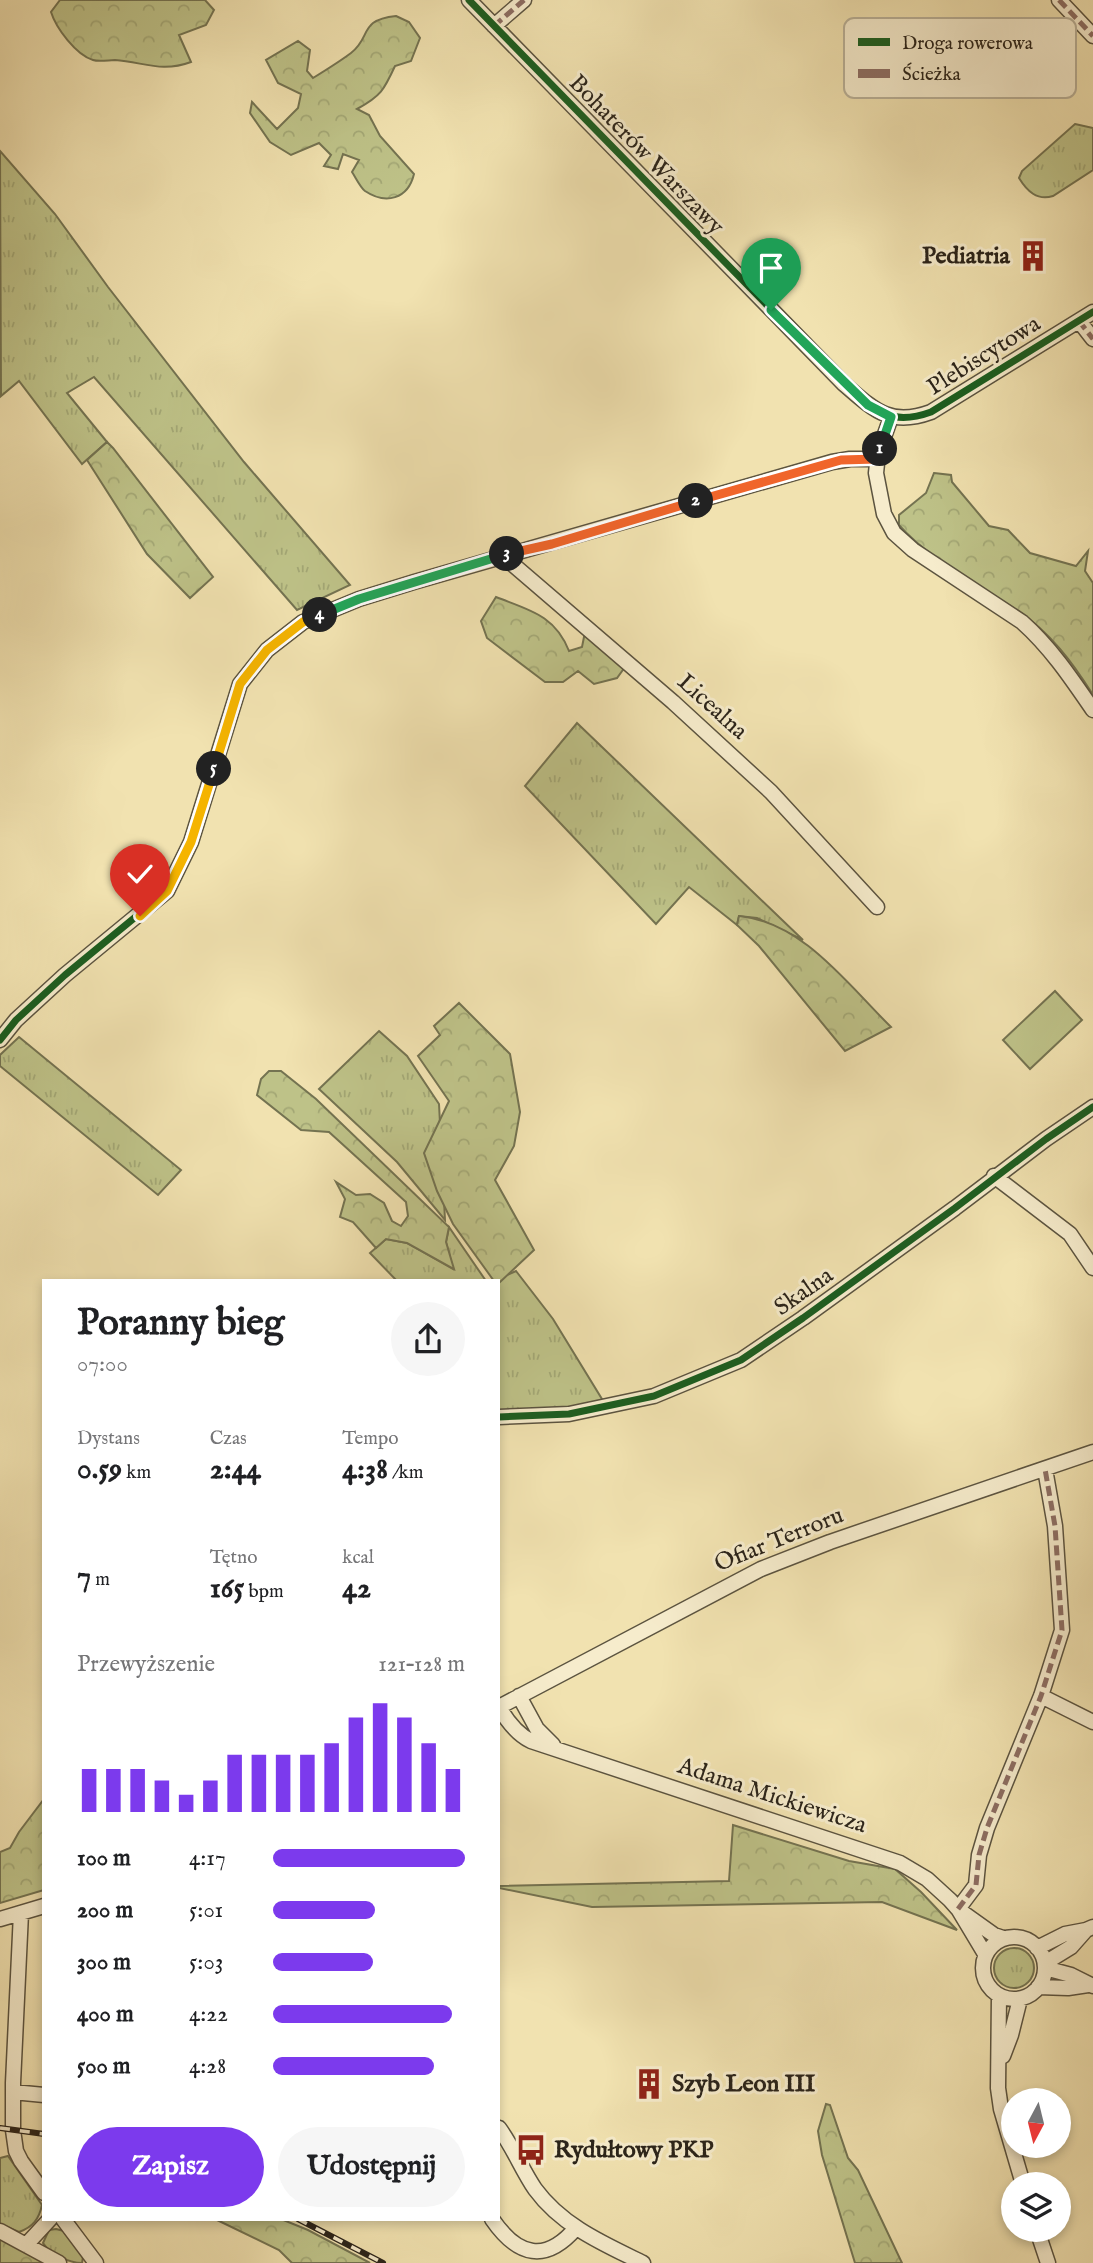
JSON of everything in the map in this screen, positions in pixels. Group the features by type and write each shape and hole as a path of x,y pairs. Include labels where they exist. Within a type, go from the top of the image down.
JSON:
{"street":[{"name":"Bohaterów Warszawy","path":"469,0 844,384 875,411 891,417"},
{"path":"494,26 524,0"},
{"path":"1059,0 1093,36"},
{"name":"Plebiscytowa","path":"891,417 907,418 931,412 1093,312"},
{"path":"1079,321 1093,339"},
{"path":"891,417 877,459 877,489 884,514 894,533 913,550 1030,629 1053,651 1093,710"},
{"path":"0,1040 16,1020 65,975 167,891 191,842 240,684 267,650 303,622 359,599 503,555 552,544 832,462 877,459"},
{"name":"Licealna","path":"503,555 673,702 771,792 877,908"},
{"name":"Skalna","path":"500,1418 569,1414 609,1407 654,1396 729,1365 803,1318 955,1208 994,1176 1093,1107"},
{"path":"994,1176 1070,1234 1093,1268"},
{"name":"Ofiar Terroru","path":"500,1706 761,1569 830,1542 1093,1452"},
{"path":"958,1909 976,1885 979,1855 987,1828 1041,1696 1062,1630 1055,1525 1045,1469"},
{"name":"Adama Mickiewicza","path":"519,1696 537,1729 559,1751"},
{"path":"1041,1696 1093,1722"},
{"name":"Adama Mickiewicza","path":"500,1709 506,1720 523,1737 559,1751 900,1863 927,1879 958,1909 993,1935 1003,1938"},
{"path":"0,1919 42,1907"},
{"name":"Adama Mickiewicza","path":"958,1909 985,1954"},
{"path":"21,1913 13,2130 16,2151 42,2190"},
{"path":"1037,1948 1065,1934 1090,1929"},
{"path":"1038,1987 1045,1965 1071,1947 1090,1929"},
{"path":"1019,2172 1001,2109 998,2088 999,1996 985,1980 982,1968 985,1954 1003,1938 1019,1937 1037,1948 1045,1965 1091,1986"},
{"path":"999,1996 1020,1999 1038,1987 1091,1986"},
{"path":"1000,2064 1020,1999"},
{"path":"13,2092 42,2095"},
{"path":"500,2130 536,2190 576,2228 643,2263"},
{"path":"26,2245 48,2221"},
{"path":"64,2221 96,2263"},
{"path":"493,2221 507,2241 518,2251 535,2256 553,2254 566,2244 576,2228"},
{"path":"0,2231 59,2263"},
{"path":"1041,2242 1048,2263"}],"green space":[{"path":"60,0 205,0 214,10 206,25 179,35 191,62 161,67 115,60 95,61 80,53 62,33 51,12"},
{"path":"396,16 409,22 420,38 411,61 395,66 381,92 357,109 369,115 380,136 414,174 407,189 401,194 381,198 365,191 352,172 359,160 343,154 338,169 324,166 331,155 319,143 291,155 270,142 250,113 252,102 277,129 298,108 301,94 278,83 266,60 298,41 310,50 307,71 313,78 351,53 376,21"},
{"path":"1075,124 1093,128 1093,170 1053,196 1033,194 1019,178 1022,171"},
{"path":"0,151 55,214 244,462 350,585 297,610 94,377 67,393 107,442 82,464 19,381 1,396"},
{"path":"107,442 213,577 190,598 147,554 87,460"},
{"path":"934,473 951,475 952,482 989,526 1008,530 1030,553 1076,566 1088,551 1085,571 1093,583 1093,695 1051,638 1030,619 939,560 899,525 899,515 926,493"},
{"path":"496,597 540,615 556,629 569,651 582,647 585,632 625,667 617,678 594,684 578,671 563,682 545,682 487,638 481,621"},
{"path":"577,723 803,940 757,918 739,916 737,925 689,887 656,924 525,786"},
{"path":"739,916 784,930 804,943 841,975 891,1027 845,1051 759,946 737,925"},
{"path":"1055,991 1082,1020 1030,1069 1003,1040"},
{"path":"459,1003 510,1054 520,1112 514,1146 495,1180 534,1250 500,1282 500,1279 493,1279 453,1224 437,1191 424,1153 449,1101 418,1056 440,1035 434,1026"},
{"path":"379,1031 407,1056 439,1104 445,1220 397,1162 319,1089"},
{"path":"19,1037 181,1170 158,1195 0,1066 0,1055"},
{"path":"269,1071 281,1071 316,1099 449,1227 446,1242 454,1269 407,1243 386,1239 376,1248 353,1222 340,1217 345,1199 336,1182 356,1195 370,1194 384,1203 392,1221 401,1226 408,1216 406,1202 329,1132 301,1130 257,1095 261,1079"},
{"path":"449,1227 485,1279 395,1279 370,1253 386,1239 407,1243 453,1269 446,1242"},
{"path":"516,1271 553,1319 605,1404 500,1413 498,1279"},
{"path":"42,1802 42,1891 0,1903 0,1852 10,1848"},
{"path":"733,1825 849,1861 895,1869 957,1930 882,1902 592,1907 500,1888 500,1886 729,1881"},
{"path":"1014,1948 1028,1954 1034,1968 1028,1982 1014,1988 1000,1982 994,1968 1000,1954"},
{"path":"826,2104 830,2105 848,2158 858,2170 902,2263 855,2263 822,2155 818,2131"},
{"path":"8,2156 42,2205 35,2222 19,2232 0,2224 0,2158"},
{"path":"219,2221 286,2221 370,2263 292,2263 279,2250"},
{"path":"49,2230 64,2231 83,2257 82,2263 60,2257 43,2243"},
{"path":"0,2238 48,2263 0,2263"}],"railway":[{"path":"0,2128 42,2134"},
{"path":"302,2221 383,2263"}],"marked path":[{"path":"494,26 524,0"},
{"path":"1059,0 1093,36"},
{"path":"1079,321 1093,339"},
{"path":"958,1909 976,1885 979,1855 987,1828 1041,1696 1062,1630 1055,1526 1045,1469"}],"cycle path":[{"path":"469,0 844,384 883,413 904,418 931,412 1093,312"},
{"path":"0,1040 16,1020 65,975 167,891 191,842 240,684 267,650 303,622 359,599 414,582 832,462 877,459"},
{"path":"500,1417 569,1414 654,1396 741,1360 1093,1107"}],"place":[{"name":"Pediatria","path":"1033,256"},
{"name":"Szyb Leon III","path":"649,2084"},
{"name":"Rydułtowy PKP","path":"531,2150"}],"route":[{"path":"140,916 167,891 191,842 240,684 267,650 303,622 359,599 503,555 552,544 832,462 877,459 891,417 875,411 844,384 771,310"}]}
